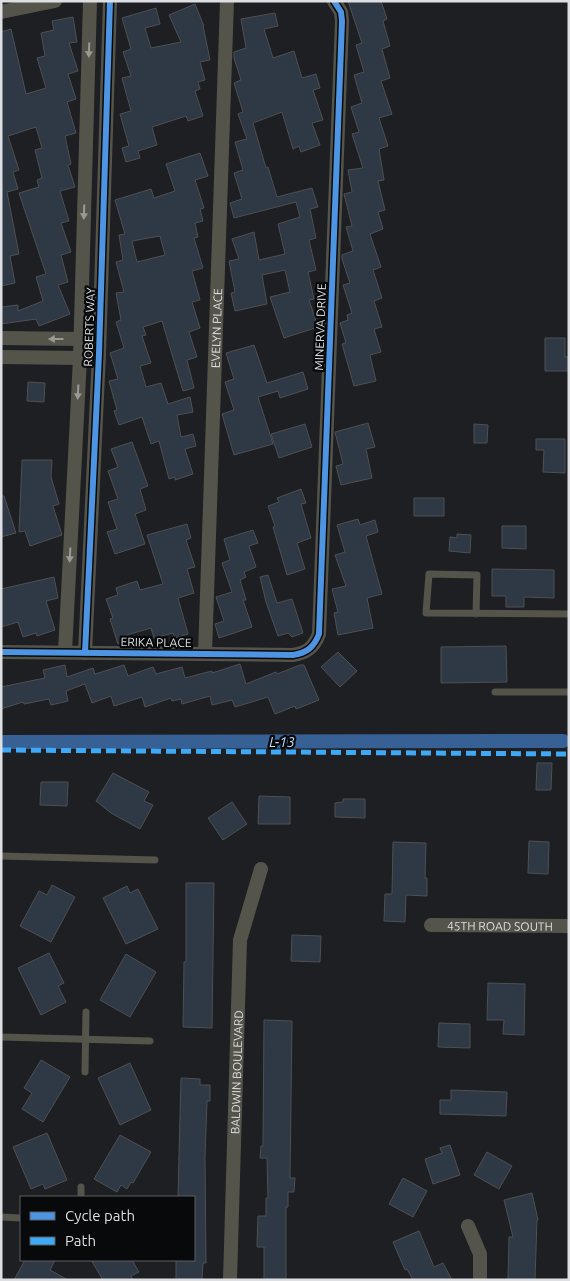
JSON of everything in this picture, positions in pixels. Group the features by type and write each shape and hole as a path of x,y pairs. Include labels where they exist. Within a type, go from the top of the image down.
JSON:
{"street":[{"path":"1,12 55,1"},
{"name":"ROBERTS WAY","path":"65,652 80,358 90,1"},
{"name":"ROBERTS WAY","path":"85,653 99,354 110,1"},
{"name":"EVELYN PLACE","path":"205,654 226,1"},
{"name":"MINERVA DRIVE","path":"310,649 316,642 319,634 342,21 341,12 336,2"},
{"path":"1,338 80,339 99,354"},
{"path":"1,357 80,358 99,354"},
{"name":"ERIKA PLACE","path":"1,652 293,655 302,654 310,649"},
{"name":"BALDWIN BOULEVARD","path":"230,1280 240,940 261,869"},
{"name":"45TH ROAD SOUTH","path":"431,926 569,926"},
{"path":"468,1226 480,1254 480,1280"}],"lane":[{"path":"476,614 477,575 428,574 426,613 476,614 569,614"},
{"path":"496,692 569,692"},
{"path":"1,856 155,860"},
{"path":"85,1072 86,1012"},
{"path":"1,1037 150,1042"},
{"path":"81,1186 81,1196"},
{"path":"1,1217 20,1218"}],"building":[{"path":"348,1 381,1 387,19 383,21 390,46 382,49 390,78 381,81 392,114 379,118 388,146 379,149 384,180 378,181 385,210 378,212 383,229 370,234 381,267 373,270 382,298 374,301 382,327 374,329 381,352 370,355 376,381 354,386 342,344 346,343 340,323 348,320 347,315 352,313 343,285 350,283 342,255 353,251 346,227 352,226 344,194 352,192 348,170 363,168 352,134 359,132 351,107 362,103 354,75 364,72 356,45 362,43"},
{"path":"195,4 204,26 210,60 200,62 205,80 198,82 200,89 195,91 203,116 188,121 186,116 152,127 157,145 138,151 140,158 126,162 122,148 129,146 120,114 131,111 122,78 131,76 123,52 131,49 122,18 156,8 160,24 145,28 151,48 181,42 169,15"},
{"path":"275,13 278,26 264,29 273,58 294,51 302,78 316,74 320,88 313,90 323,120 312,123 320,145 301,152 299,146 293,149 282,112 253,123 266,168 268,167 277,197 312,188 318,207 310,209 316,238 309,240 316,270 308,272 314,299 309,300 318,327 284,338 270,297 290,292 285,270 262,275 267,304 235,311 231,293 235,292 229,261 239,259 232,239 254,232 259,260 285,254 278,224 300,217 296,202 234,218 230,203 242,199 234,173 243,170 235,142 247,139 238,114 243,112 234,83 241,80 234,52 246,48 241,19"},
{"path":"73,17 77,42 69,43 78,71 68,74 76,99 67,102 76,133 65,136 71,164 68,165 75,187 60,191 69,221 61,223 71,252 61,255 68,282 58,285 70,314 39,326 36,319 1,324 1,307 18,305 18,311 43,301 36,277 46,274 19,193 39,187 37,180 42,178 35,150 42,148 36,127 8,136 19,170 13,172 18,189 7,192 19,254 10,256 15,283 1,286 1,32 11,29 26,94 46,88 37,58 45,56 41,33 54,30 52,21"},
{"path":"200,153 208,176 195,180 204,208 200,209 203,221 195,223 198,237 194,238 203,268 192,271 200,300 192,302 200,328 189,332 197,357 187,360 194,388 183,391 162,321 143,327 146,335 142,336 151,363 140,366 146,387 161,383 168,404 190,397 193,412 177,415 181,437 193,434 196,446 185,449 193,474 175,480 175,477 169,479 159,441 151,444 142,417 119,425 114,411 117,410 109,381 118,379 110,353 124,348 116,322 121,320 116,293 124,292 116,262 123,260 119,235 125,234 115,200 151,189 154,198 175,191 166,164","holes":["160,236 165,255 137,262 132,241"]},
{"path":"545,338 565,338 565,357 569,357 569,371 545,371"},
{"path":"254,345 267,383 303,372 308,389 280,398 278,391 258,397 273,444 234,455 222,414 234,410 225,382 234,379 226,353"},
{"path":"28,382 45,383 44,402 27,401"},
{"path":"368,423 375,447 366,449 372,478 341,485 336,466 343,464 335,432"},
{"path":"305,424 312,447 279,458 271,434"},
{"path":"474,424 488,425 487,443 474,443"},
{"path":"536,439 565,439 565,473 543,472 544,450 536,450"},
{"path":"132,442 148,486 140,489 146,510 135,514 145,544 115,554 107,532 117,529 108,502 118,499 108,471 118,467 111,449"},
{"path":"22,460 52,460 51,477 59,504 53,506 62,535 30,546 25,531 19,532"},
{"path":"301,489 306,503 301,504 311,538 297,543 305,569 287,575 268,506 279,502 277,498"},
{"path":"1,496 4,496 16,533 1,537"},
{"path":"414,498 444,498 444,516 414,516"},
{"path":"358,519 360,525 375,520 378,532 366,536 382,594 367,598 373,628 338,635 334,613 338,612 332,589 346,586 335,555 345,552 337,525"},
{"path":"187,524 191,538 186,540 195,567 187,569 194,593 178,598 188,634 175,638 173,633 154,638 151,628 127,635 129,641 118,644 110,619 113,618 106,599 118,595 116,588 137,581 140,590 163,584 147,535"},
{"path":"502,526 526,526 526,549 502,548"},
{"path":"253,530 258,543 249,546 256,567 244,572 246,577 240,580 246,600 243,600 252,627 219,638 215,624 224,621 216,597 232,592 222,563 230,560 224,539"},
{"path":"457,534 471,535 470,553 449,551 450,537 457,538"},
{"path":"492,569 554,570 554,598 524,597 524,607 506,607 506,596 492,596"},
{"path":"268,575 277,603 292,599 303,633 292,637 288,633 278,636 266,602 260,577"},
{"path":"54,577 58,598 46,601 55,630 37,636 36,633 23,637 18,622 1,627 1,589"},
{"path":"506,646 507,682 441,683 441,647"},
{"path":"338,652 357,671 340,687 321,667"},
{"path":"240,664 246,684 276,672 277,674 304,665 319,700 296,709 295,706 275,714 268,697 235,707 232,700 212,705 210,696 182,704 181,699 172,701 171,698 145,707 142,697 114,706 111,696 92,703 85,684 66,691 68,701 51,705 49,699 24,704 23,702 1,709 1,687 45,678 43,670 65,665 67,677 93,668 95,674 124,665 128,676 153,667 156,674 182,667 185,678 212,671 212,673"},
{"path":"537,763 552,763 551,790 536,790"},
{"path":"113,773 149,792 144,801 153,805 140,829 111,813 96,801"},
{"path":"41,782 68,782 67,806 40,805"},
{"path":"259,796 290,797 290,824 258,824"},
{"path":"343,799 365,799 365,818 335,817 335,803 343,802"},
{"path":"232,802 247,824 223,840 208,818"},
{"path":"529,841 549,842 548,874 528,873"},
{"path":"393,842 426,843 425,878 427,878 427,896 406,895 405,922 384,921 385,894 392,894"},
{"path":"186,883 214,883 212,1028 183,1027 184,962 186,962"},
{"path":"52,885 75,897 51,942 20,926 39,891 47,895"},
{"path":"127,886 130,893 138,889 158,929 126,944 103,898"},
{"path":"292,935 321,936 320,962 291,961"},
{"path":"49,953 64,983 58,986 66,1002 41,1015 18,968"},
{"path":"126,954 156,972 130,1017 100,1000"},
{"path":"488,983 525,984 524,1035 503,1034 504,1020 487,1020"},
{"path":"264,1020 292,1021 290,1178 295,1178 294,1192 288,1192 288,1207 286,1207 286,1280 264,1280 264,1247 257,1247 258,1216 266,1216 266,1198 268,1198 267,1158 260,1158 261,1146 263,1146"},
{"path":"439,1023 470,1024 470,1048 438,1047"},
{"path":"41,1060 70,1077 43,1122 22,1109 32,1093 24,1088"},
{"path":"130,1063 151,1110 120,1125 98,1078"},
{"path":"181,1078 200,1079 200,1085 210,1085 210,1101 207,1101 205,1157 206,1263 203,1263 202,1280 176,1280 176,1261 195,1261 195,1196 178,1196"},
{"path":"451,1090 507,1092 506,1116 440,1114 440,1100 451,1100"},
{"path":"47,1133 67,1180 45,1189 43,1184 31,1189 13,1147"},
{"path":"120,1135 151,1152 133,1183 131,1182 127,1189 121,1185 117,1192 94,1179"},
{"path":"450,1145 460,1175 433,1184 425,1159 442,1153 440,1148"},
{"path":"487,1152 512,1166 499,1189 474,1175"},
{"path":"403,1178 427,1191 413,1217 389,1204"},
{"path":"532,1193 538,1220 535,1280 508,1280 509,1237 513,1237 504,1200"},
{"path":"419,1231 434,1267 443,1263 452,1280 413,1280 407,1269 405,1270 393,1242"},
{"path":"24,1261 54,1261 50,1270 68,1280 14,1280"},
{"path":"92,1261 133,1261 139,1272 131,1276 133,1280 103,1280"}],"waterway":[{"name":"L-13","path":"1,742 563,741"}],"marked path":[{"path":"1,750 569,754"}],"cycle path":[{"path":"85,653 99,354 110,1"},
{"path":"1,652 293,655 306,651 317,639 319,634 342,21 341,12 334,1"}]}
